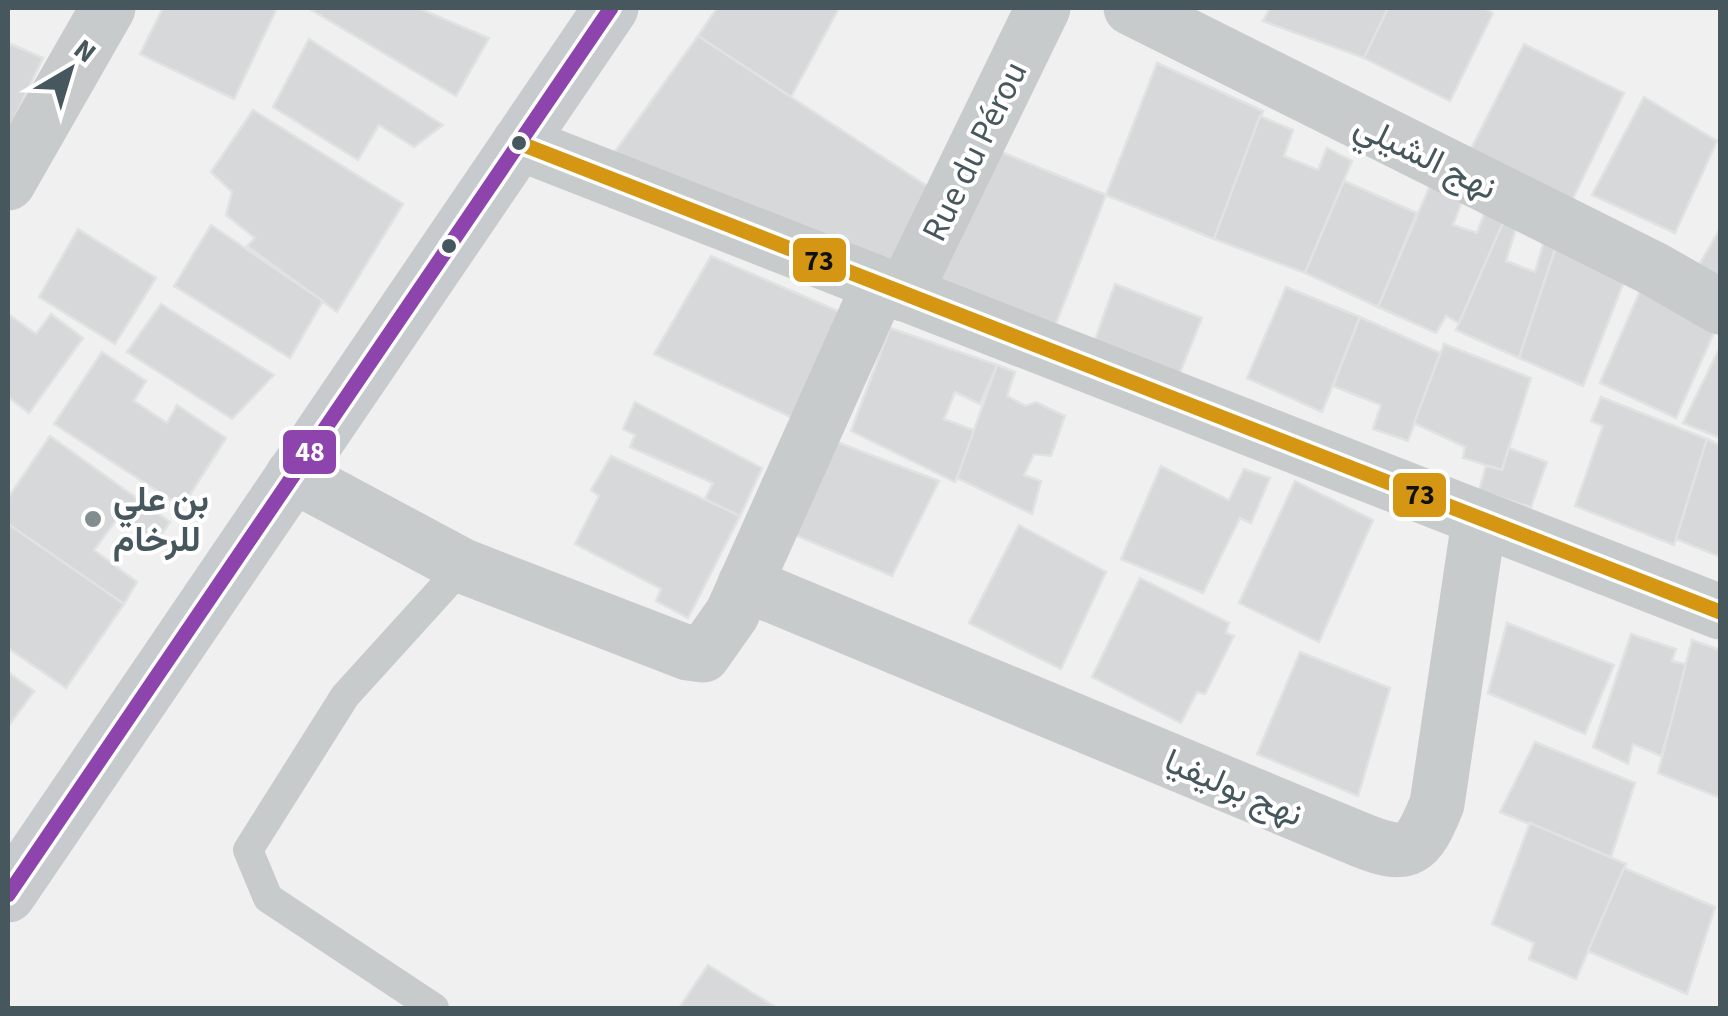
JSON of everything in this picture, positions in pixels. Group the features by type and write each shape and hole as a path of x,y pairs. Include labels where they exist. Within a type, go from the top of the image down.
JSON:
{"main road":[{"path":"8,895 611,8"}],"street":[{"path":"8,183 108,8"},
{"name":"Rue du Pérou","path":"463,566 688,653 703,655 719,637 892,290 1043,8"},
{"name":"نهج الشيلي","path":"1131,8 1607,245 1720,308"},
{"path":"519,143 1720,612"},
{"path":"292,475 463,566"},
{"name":"نهج بوليفيا","path":"745,584 1361,840 1386,850 1407,850 1423,839 1437,804 1479,521"}],"lane":[{"path":"434,1008 268,898 248,850 345,696 463,566"}],"building":[{"path":"163,8 277,8 234,99 140,54"},
{"path":"308,8 418,8 489,38 456,96"},
{"path":"717,8 839,8 791,97 698,36"},
{"path":"1270,8 1388,8 1364,58 1263,21"},
{"path":"1388,8 1484,8 1493,13 1450,101 1364,58"},
{"path":"698,36 933,190 896,273 609,160"},
{"path":"309,39 443,125 414,147 379,125 358,160 273,107"},
{"path":"8,43 43,58 8,131"},
{"path":"1524,44 1624,93 1569,207 1464,163"},
{"path":"1157,63 1263,111 1214,239 1106,195"},
{"path":"1644,97 1717,141 1675,233 1592,195"},
{"path":"253,110 403,204 337,312 247,246 255,238 226,215 232,192 211,172"},
{"path":"1260,116 1293,130 1284,156 1318,170 1327,148 1352,161 1305,273 1214,239"},
{"path":"989,147 1106,195 1053,331 933,285"},
{"path":"1344,181 1417,213 1378,307 1305,273"},
{"path":"1432,181 1464,196 1453,225 1477,233 1486,209 1503,223 1459,323 1446,316 1436,333 1378,307"},
{"path":"1503,223 1516,228 1506,261 1535,272 1544,241 1557,244 1519,358 1456,330"},
{"path":"211,225 323,301 290,358 174,286"},
{"path":"78,229 156,278 115,344 39,297"},
{"path":"1720,229 1720,285 1695,272"},
{"path":"1557,244 1627,274 1583,386 1519,358"},
{"path":"711,256 840,312 793,418 654,354"},
{"path":"1647,275 1720,319 1676,418 1600,383"},
{"path":"1115,284 1202,318 1177,380 1091,351"},
{"path":"1286,287 1360,317 1322,412 1247,378"},
{"path":"161,304 274,375 232,419 127,352"},
{"path":"8,314 36,334 51,314 83,338 29,413 8,397"},
{"path":"1360,317 1440,353 1408,441 1373,429 1381,405 1333,386"},
{"path":"890,328 997,365 980,404 955,392 944,419 976,431 955,482 851,431"},
{"path":"1444,344 1531,378 1502,470 1463,458 1465,447 1414,423"},
{"path":"1720,347 1720,438 1683,423"},
{"path":"102,352 146,381 134,401 167,423 177,405 226,438 182,507 54,424"},
{"path":"997,365 1015,372 1007,396 1026,406 1036,402 1065,416 1051,456 1034,454 1024,475 1041,481 1032,514 957,478"},
{"path":"1601,397 1707,439 1674,545 1575,506 1603,426 1591,421"},
{"path":"635,402 762,468 740,516 705,499 713,483 630,447 635,435 623,429"},
{"path":"50,436 170,522 156,542 120,515 94,550 137,582 124,604 8,524 8,498"},
{"path":"829,439 939,481 892,576 788,532"},
{"path":"1707,439 1720,445 1720,557 1676,539"},
{"path":"1509,448 1547,462 1531,507 1479,491 1486,466 1502,470"},
{"path":"611,456 740,516 688,618 656,601 661,589 575,544 599,496 591,490"},
{"path":"1161,466 1229,500 1244,469 1270,478 1251,523 1240,518 1203,593 1121,559"},
{"path":"1295,481 1373,520 1319,642 1239,603"},
{"path":"8,524 124,604 66,688 8,648"},
{"path":"1019,525 1106,572 1061,669 969,623"},
{"path":"1140,578 1229,623 1226,633 1234,636 1205,694 1197,692 1181,723 1092,677"},
{"path":"1507,623 1614,665 1585,734 1488,693"},
{"path":"1631,634 1676,649 1672,661 1689,665 1661,756 1633,744 1628,764 1593,747"},
{"path":"1692,640 1720,650 1720,798 1658,773"},
{"path":"1300,652 1390,688 1358,796 1257,754"},
{"path":"8,672 34,691 8,727"},
{"path":"1535,742 1635,783 1611,857 1500,812"},
{"path":"1530,823 1626,864 1576,979 1529,959 1534,943 1492,924"},
{"path":"1624,868 1715,907 1687,994 1588,951"},
{"path":"708,965 777,1008 679,1008"}],"transit line":[{"name":"48","path":"8,895 611,8"},
{"name":"73","path":"519,143 1720,612"}],"place":[{"name":"بن علي للرخام","path":"93,519"}]}
